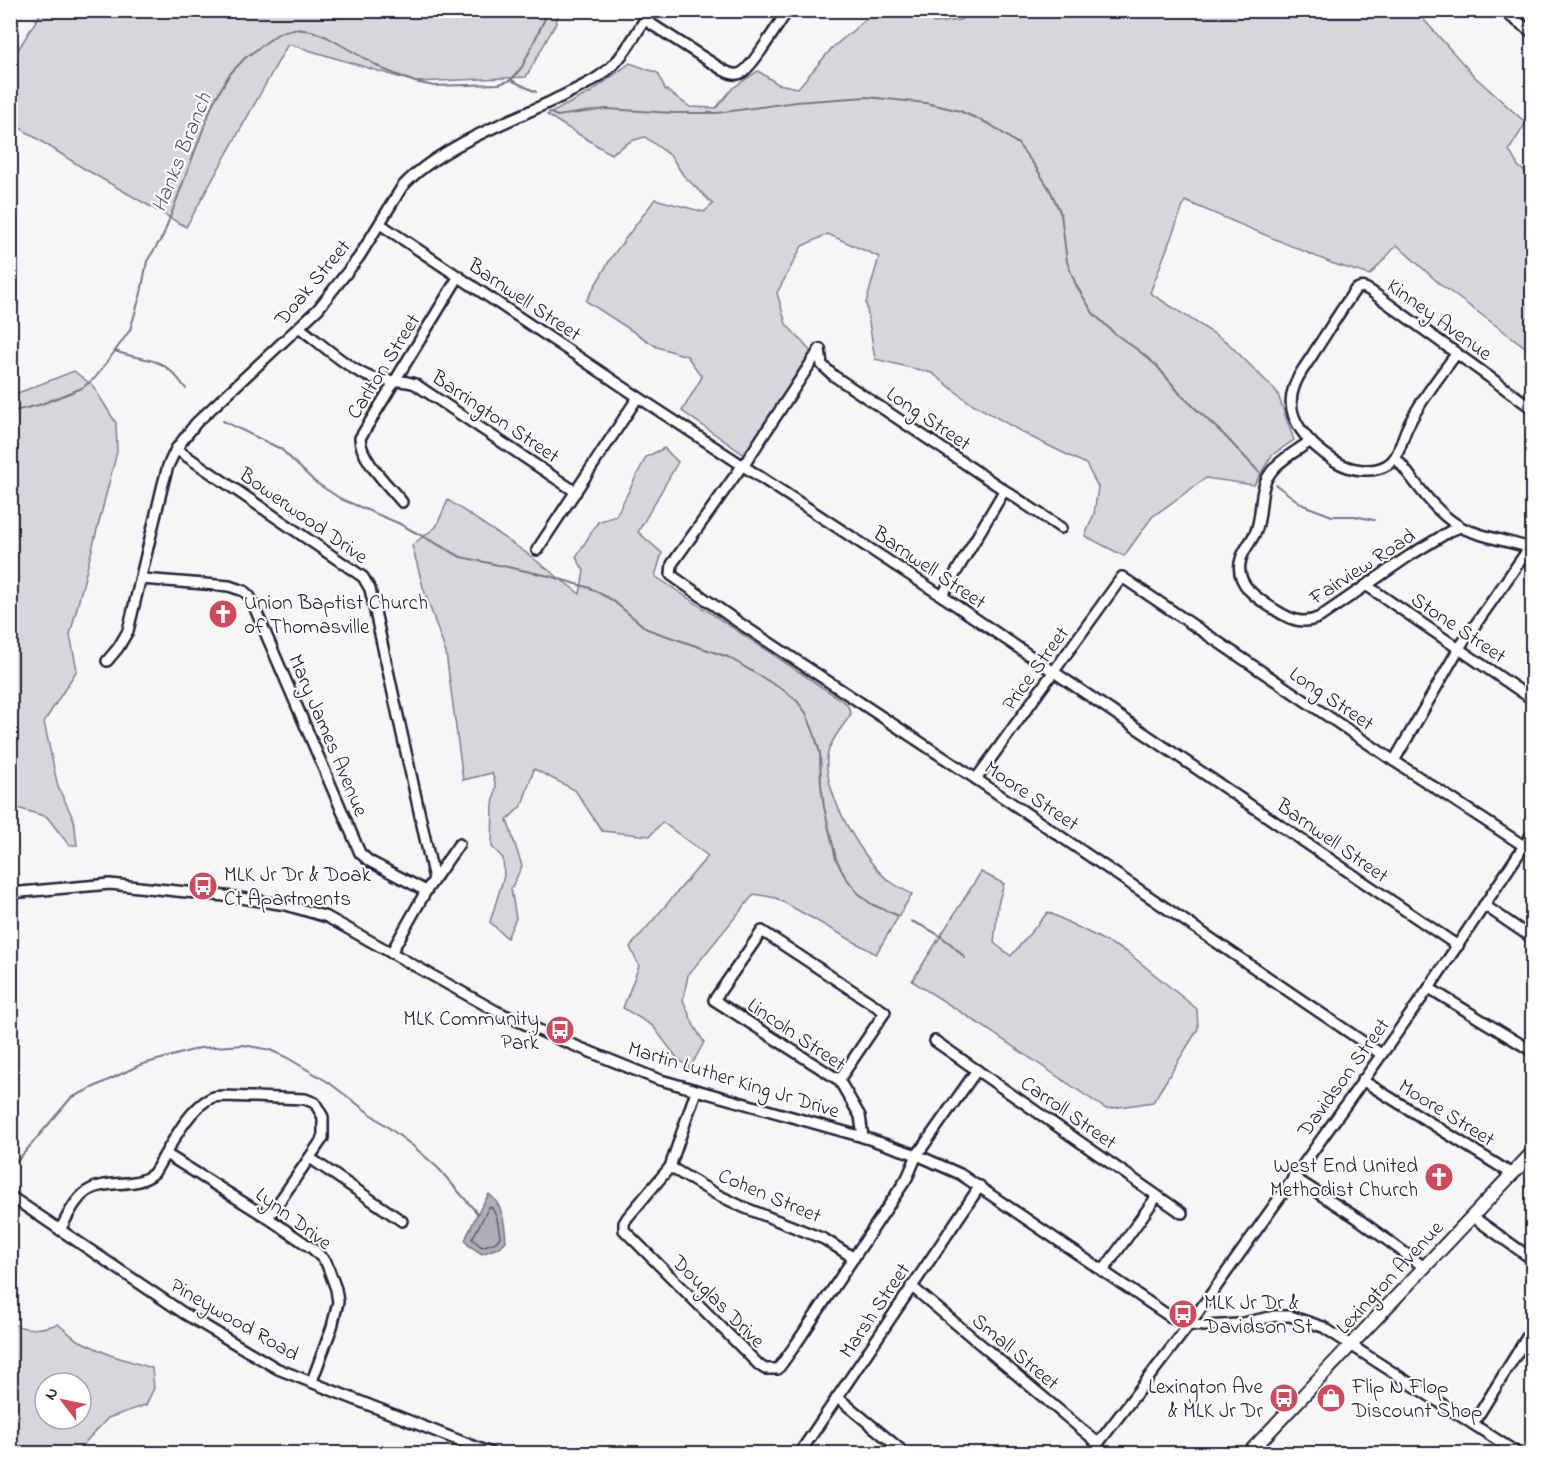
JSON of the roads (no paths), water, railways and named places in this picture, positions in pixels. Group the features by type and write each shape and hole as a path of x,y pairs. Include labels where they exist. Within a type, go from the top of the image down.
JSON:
{"main road":[{"name":"Lexington Avenue","path":"1248,1454 1533,1154"}],"street":[{"name":"Doak Street","path":"107,661 128,631 168,466 196,423 300,328 345,277 402,187 426,165 602,74 619,59 651,10"},
{"path":"645,20 729,73 738,74 751,64 788,10"},
{"path":"1502,10 1533,32"},
{"name":"Barnwell Street","path":"380,224 742,466 942,596 1458,946"},
{"name":"Carlton Street","path":"402,502 368,460 360,446 360,438 459,276"},
{"name":"Kinney Avenue","path":"1309,442 1297,425 1292,411 1293,388 1355,290 1364,287 1533,408"},
{"name":"Barrington Street","path":"300,328 361,373 376,379 415,384 576,492"},
{"name":"Long Street","path":"742,466 820,349 821,360 826,370 1061,528"},
{"path":"1309,442 1338,463 1362,470 1377,470 1388,465 1396,458 1414,414 1457,353"},
{"path":"537,550 638,397"},
{"name":"Fairview Road","path":"1309,442 1272,470 1267,479 1263,488 1256,531 1240,561 1239,569 1245,587 1260,600 1288,617 1301,621 1320,617 1425,546 1460,527"},
{"name":"Bowerwood Drive","path":"177,449 363,577 370,589 434,879"},
{"path":"1394,761 1459,648 1531,546 1460,527 1428,499 1396,458"},
{"name":"Moore Street","path":"742,466 672,564 672,575 677,580 976,779 1381,1054"},
{"path":"942,596 1004,490"},
{"name":"Long Street","path":"1122,577 1524,846"},
{"name":"Price Street","path":"976,779 1122,577"},
{"name":"Mary James Avenue","path":"142,579 229,586 244,591 250,597 360,853 369,861 426,891"},
{"name":"Stone Street","path":"1366,585 1533,699"},
{"name":"Davidson Street","path":"1090,1454 1189,1325 1429,988 1533,834"},
{"path":"391,953 426,891 459,844"},
{"name":"Martin Luther King Jr Drive","path":"10,893 110,884 286,904 327,917 496,1011 645,1074 696,1091 863,1137 917,1155 960,1174 1172,1318 1189,1325 1231,1324 1275,1316 1290,1316 1323,1327 1520,1454"},
{"path":"1484,906 1533,938"},
{"name":"Lincoln Street","path":"839,1080 885,1012 762,930 714,1000 839,1080 860,1116 863,1137"},
{"path":"1429,988 1533,1051"},
{"name":"Carroll Street","path":"935,1041 1182,1213"},
{"name":"Douglas Drive","path":"696,1091 670,1167 627,1218 624,1230 765,1369 778,1369 907,1178 917,1155 977,1070"},
{"name":"Moore Street","path":"1362,1080 1512,1174"},
{"path":"60,1230 79,1198 92,1188 147,1179 154,1173 190,1116 202,1104 213,1097 238,1095 296,1098 315,1103 323,1117 323,1138 268,1218"},
{"name":"Lynn Drive","path":"166,1154 268,1218 313,1249 326,1262 336,1289 338,1302 336,1314 312,1381"},
{"path":"310,1158 402,1221"},
{"name":"Cohen Street","path":"670,1167 716,1194 818,1236 854,1258"},
{"path":"1293,1177 1357,1218 1424,1267"},
{"name":"Marsh Street","path":"799,1454 980,1186"},
{"name":"Pineywood Road","path":"10,1196 185,1314 278,1369 493,1454"},
{"path":"1103,1271 1157,1196"},
{"path":"1473,1217 1533,1259"},
{"name":"Small Street","path":"911,1286 1098,1443"},
{"path":"1473,1424 1533,1329"},
{"path":"837,1397 900,1449"}],"water":[{"path":"489,1194 500,1209 506,1241 500,1247 482,1254 468,1245 465,1240"}],"waterway":[{"name":"Hanks Branch","path":"10,412 39,405 82,388 95,378 130,330 141,293 147,261 163,236 213,103 229,75 245,58 279,33 294,29 312,31 327,37 385,70 415,82 434,86 499,84 511,80 522,67 549,10"},
{"path":"511,80 536,92"},
{"path":"549,112 557,116 606,109 717,113 796,102 866,97 926,103 960,111 991,125 1018,144 1050,190 1061,214 1067,262 1076,285 1093,313 1114,333 1157,366 1181,395 1259,472"},
{"path":"115,351 155,361 169,370 186,389"},
{"path":"223,421 281,449 315,482 341,499 398,523 461,557 549,576 590,588 612,600 647,629 728,657 785,691 806,713 814,733 820,753 824,807 836,859 844,875 857,892 871,904 899,916"},
{"path":"1276,485 1303,505 1332,516 1354,516 1374,520"},
{"path":"911,921 940,936 965,958"},
{"path":"10,1161 18,1160 71,1098 140,1065 200,1048 244,1045 270,1050 286,1057 328,1082 413,1146 438,1168 478,1214"}],"place":[{"name":"Union Baptist Church of Thomasville","path":"223,614"},
{"name":"MLK Jr Dr & Doak Ct Apartments","path":"203,886"},
{"name":"MLK Community Park","path":"560,1030"},
{"name":"West End United Methodist Church","path":"1439,1177"},
{"name":"MLK Jr Dr & Davidson St","path":"1183,1314"},
{"name":"Lexington Ave & MLK Jr Dr","path":"1284,1398"},
{"name":"Flip N Flop Discount Shop","path":"1331,1398"}]}
